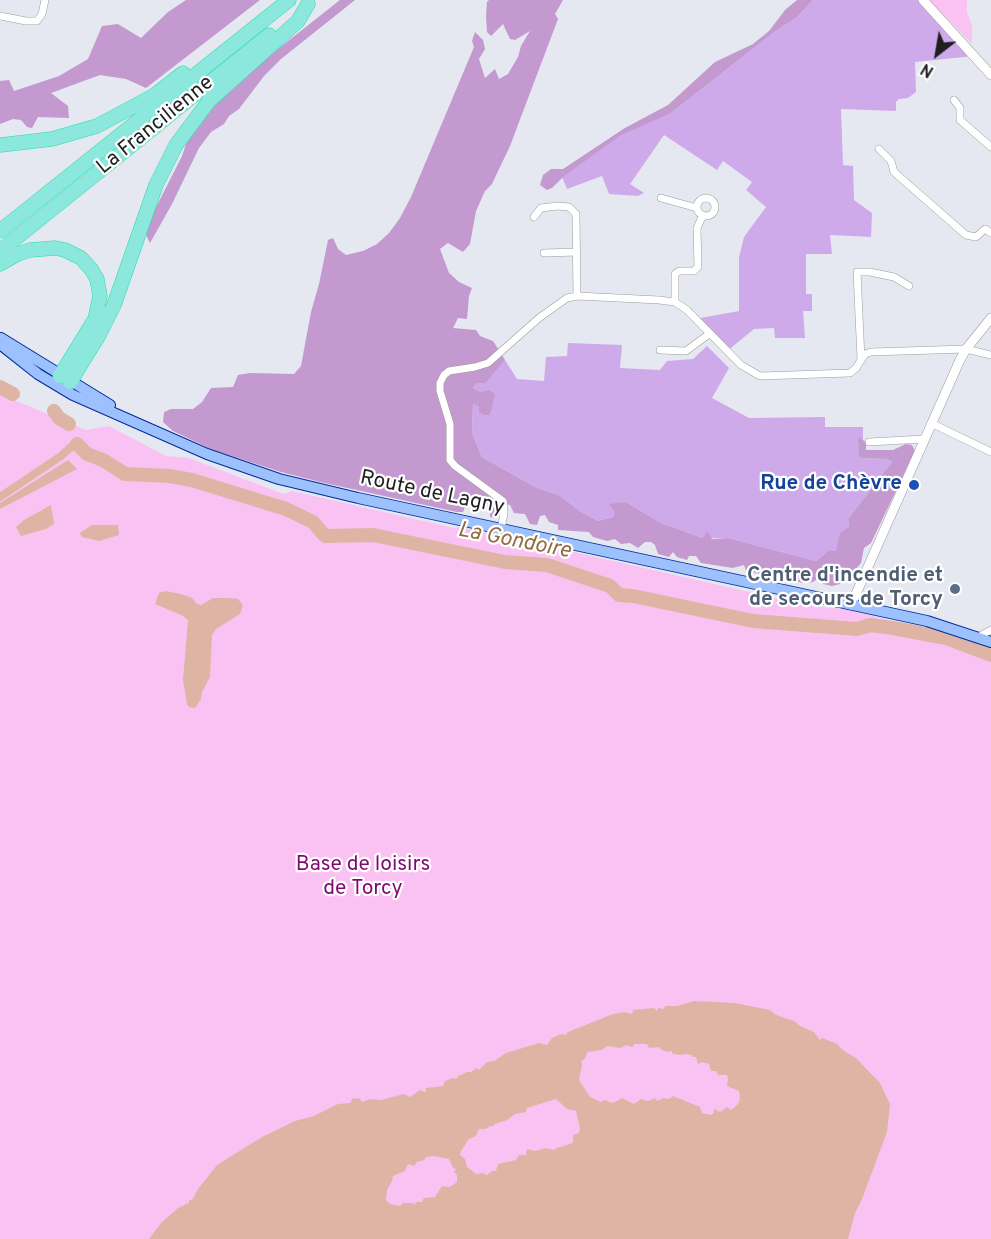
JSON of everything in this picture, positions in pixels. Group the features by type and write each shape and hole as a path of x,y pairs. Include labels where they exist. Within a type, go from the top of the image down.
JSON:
{"highway":[{"name":"La Francilienne","path":"0,231 289,0"},
{"name":"La Francilienne","path":"0,251 310,2"},
{"path":"65,379 99,334 114,305 156,185 186,129 209,101 298,21 310,2"},
{"path":"0,145 52,139 97,126 155,95 230,37 245,35"},
{"path":"0,264 30,250 55,248 81,258 92,269 97,279 100,296 95,319 65,379"}],"main road":[{"path":"0,337 65,379 144,425"},
{"path":"0,344 20,362 60,388 144,425"},
{"name":"Route de Lagny","path":"144,425 207,454 279,478 501,529 927,621 978,637"},
{"path":"978,637 991,642"}],"street":[{"path":"0,16 37,21 42,14 45,0"},
{"path":"923,0 991,75"},
{"path":"954,100 960,108 960,120 991,147"},
{"path":"879,149 891,161 894,172 966,235 976,237 985,229 991,232"},
{"path":"661,198 697,208 703,215 708,216 715,207 713,201 702,198 697,208"},
{"path":"534,217 541,208 565,206 572,208 576,214 577,296"},
{"path":"675,302 675,274 679,271 694,271 698,267 697,228 703,215"},
{"path":"544,253 577,252"},
{"path":"861,359 857,272 894,277 909,286"},
{"path":"501,529 504,513 503,501 450,460 450,424 440,391 440,383 449,371 482,366 554,306 567,298 577,296 675,302 687,310 741,365 760,376 845,374 853,372 861,359 871,352 966,350 991,355"},
{"path":"851,604 966,350 991,318"},
{"path":"660,350 686,351 709,334"},
{"path":"932,423 991,452"},
{"path":"868,442 924,439"},
{"path":"978,637 991,630"}],"shaded area":[{"path":"186,0 260,0 146,88 126,79 100,75 51,93 68,106 69,118 38,117 32,128 27,127 21,120 13,119 0,124 0,81 9,80 14,91 59,76 88,59 102,26 118,24 141,38 168,12"},
{"path":"340,0 355,0 281,59 264,76 239,109 229,116 224,124 211,132 199,148 150,243 146,235 146,227 182,156 189,135 210,108 245,75"},
{"path":"489,0 563,0 555,14 558,19 510,146 476,211 470,244 463,252 448,243 440,249 449,273 459,282 472,288 467,319 458,318 453,328 476,330 480,336 493,341 505,360 486,383 477,383 473,388 481,392 489,390 495,394 490,415 479,412 479,407 473,403 472,433 482,457 537,488 559,495 598,521 613,517 615,513 609,504 626,502 661,523 703,538 707,531 712,539 728,538 816,561 829,550 836,551 840,533 849,527 848,519 892,462 887,459 859,456 858,437 866,442 866,450 893,450 906,444 912,445 915,451 871,543 864,548 861,563 844,576 840,584 832,586 823,584 821,576 813,582 803,583 746,571 744,565 733,568 701,563 696,556 689,556 687,560 677,557 673,552 669,557 658,554 655,545 651,542 645,542 638,548 630,543 621,544 615,539 607,541 593,537 589,532 558,530 558,525 549,522 545,515 540,516 537,525 530,524 525,514 514,513 510,505 499,503 499,511 494,518 490,517 490,510 479,507 474,496 464,499 463,512 457,512 320,482 213,450 173,431 163,422 164,412 171,409 193,409 202,402 211,388 233,387 238,375 294,374 301,366 328,240 333,238 338,249 346,255 363,251 377,244 400,218 474,47 472,41 475,32 483,40 485,49 479,59 485,78 495,69 499,79 508,74 518,57 521,46 530,31 515,40 510,39 503,24 491,36 487,32 486,17"},
{"path":"797,0 813,0 796,18 777,30 671,113 621,135 564,176 552,188 547,190 540,185 543,175 551,169 563,169 625,128 668,105 715,62 753,44 769,31 785,10"},
{"path":"813,0 923,0 974,56 915,62 916,92 908,98 899,99 896,102 896,111 841,109 843,165 853,166 854,200 872,213 871,237 830,235 832,254 806,254 806,294 812,294 812,311 803,311 805,338 775,338 774,328 754,329 726,352 695,319 739,311 739,257 744,237 766,207 746,190 752,182 723,161 717,170 664,135 630,184 644,193 638,196 609,194 602,176 567,189 560,172 625,128 671,113 777,30 796,18"},
{"path":"568,343 622,345 620,368 660,370 667,361 693,359 707,346 729,368 712,398 749,418 825,417 825,427 863,427 863,440 858,438 860,456 887,459 892,462 848,519 849,527 836,551 829,550 816,561 728,538 703,538 661,523 626,502 610,505 616,513 613,517 598,521 559,495 537,488 482,457 472,433 473,402 489,415 492,403 481,392 473,388 477,383 486,383 505,360 517,379 544,381 546,357 567,356"},
{"path":"68,460 77,469 0,509 0,503"},
{"path":"51,505 54,524 46,529 21,536 16,527"},
{"path":"92,525 118,525 119,535 99,541 82,537 80,533"},
{"path":"165,591 192,598 201,605 213,598 228,598 238,599 243,605 240,614 216,629 212,635 210,677 195,708 187,704 183,680 188,620 155,604 159,593"},
{"path":"694,1001 735,1003 770,1010 814,1032 820,1040 822,1038 837,1044 856,1058 880,1083 890,1104 887,1132 855,1213 848,1239 149,1239 161,1223 178,1208 192,1200 217,1165 262,1137 295,1121 314,1116 338,1104 350,1103 353,1098 360,1099 362,1102 404,1094 410,1097 420,1090 426,1092 426,1088 443,1086 445,1081 457,1079 458,1076 477,1068 479,1070 487,1062 494,1061 506,1053 539,1043 547,1045 552,1038 561,1034 566,1035 568,1032 613,1014 624,1012 632,1014 633,1010 654,1008 657,1011 658,1008 664,1009 665,1006 677,1006","holes":["635,1044 647,1044 649,1048 658,1047 664,1051 670,1052 671,1050 673,1054 692,1055 696,1057 698,1064 702,1062 709,1064 711,1071 716,1071 718,1075 727,1075 727,1086 739,1091 738,1104 731,1110 727,1107 720,1112 714,1109 711,1115 702,1113 700,1107 673,1096 657,1101 655,1098 648,1101 641,1099 634,1104 622,1098 613,1103 604,1100 601,1102 590,1097 579,1080 581,1062 587,1052 602,1050 607,1046 620,1048 626,1045 632,1047","556,1099 567,1109 576,1111 580,1128 579,1133 573,1135 573,1143 554,1150 527,1149 526,1155 519,1155 516,1160 498,1164 496,1171 487,1175 476,1174 467,1167 465,1159 460,1155 461,1151 469,1139 476,1136 479,1129 486,1129 515,1114 526,1112 527,1108","426,1157 449,1159 453,1168 456,1169 454,1172 457,1175 457,1182 450,1187 442,1186 435,1197 424,1198 422,1202 416,1202 415,1205 412,1203 403,1203 400,1206 390,1204 386,1200 387,1190 393,1176 405,1171 408,1164 414,1166"]}],"green space":[{"path":"929,0 967,0 967,12 972,25 972,44"},
{"name":"Base de loisirs de Torcy","path":"0,394 86,430 109,426 166,456 189,458 283,494 292,491 806,605 844,609 886,619 991,651 991,1239 0,1239"}],"waterway":[{"name":"La Gondoire","path":"0,387 13,394"},
{"name":"La Gondoire","path":"54,411 59,418 69,424"},
{"path":"0,497 77,444"},
{"name":"La Gondoire","path":"77,444 87,454 103,460 125,474 169,476 192,480 286,509 313,522 325,536 373,535 505,562 547,565 610,586 619,595 753,621 857,629 870,625 893,628 946,638 991,655"}],"place":[{"name":"Rue de Chèvre","path":"914,485"},
{"name":"Centre d'incendie et de secours de Torcy","path":"955,589"}]}
